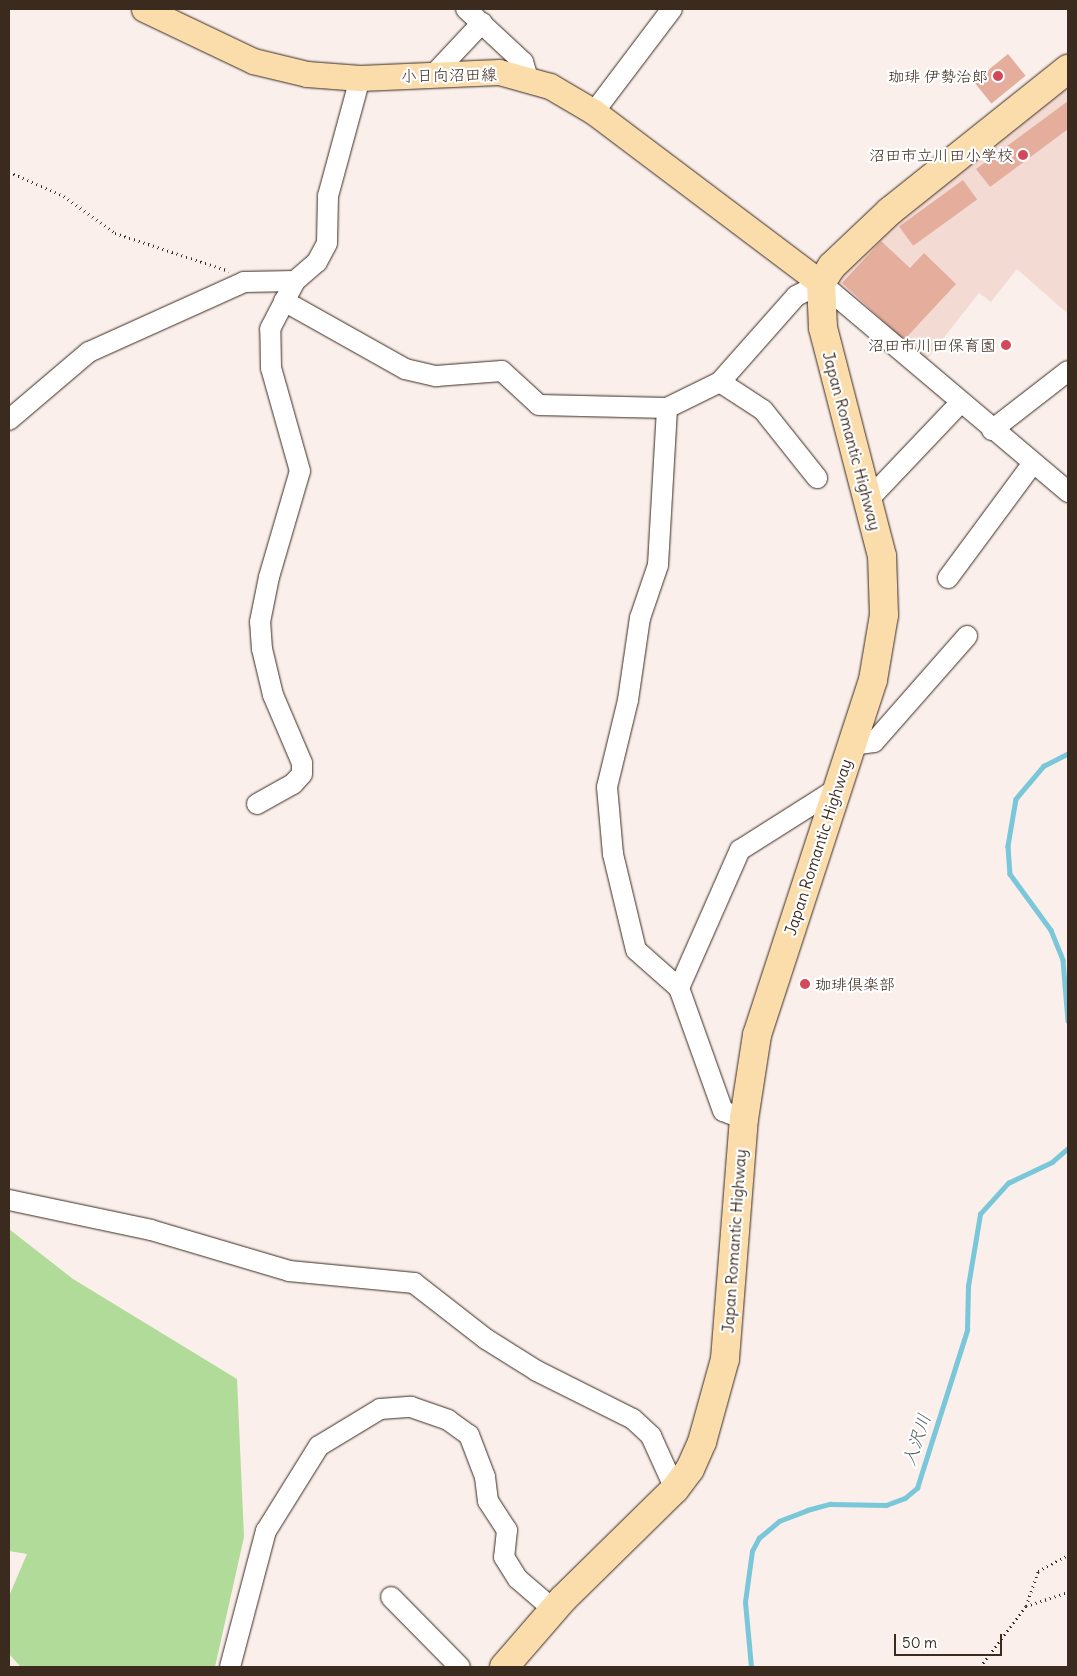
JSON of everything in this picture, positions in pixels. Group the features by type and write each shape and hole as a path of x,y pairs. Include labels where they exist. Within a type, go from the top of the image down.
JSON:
{"highway":[{"path":"820,283 832,266 890,211 1068,69"},
{"name":"Japan Romantic Highway","path":"504,1667 554,1610 675,1489 702,1442 725,1359 744,1119 758,1035 835,790 873,680 884,616 882,556 823,328 820,283"}],"main road":[{"name":"小日向沼田線","path":"144,9 253,61 307,74 360,78 435,73 499,72 528,78 594,112 820,283"}],"street":[{"path":"466,9 523,62 528,78"},
{"path":"594,112 672,9"},
{"path":"435,73 482,23"},
{"path":"257,804 293,784 302,774 302,763 273,695 262,649 260,622 269,577 300,471 270,368 270,328 295,281 317,262 327,243 328,196 360,78"},
{"path":"9,420 89,352 244,282 295,281"},
{"path":"284,301 405,369 436,376 502,372 539,405 667,408 720,382 796,296 820,283 992,430 1068,492"},
{"path":"992,430 1068,371"},
{"path":"720,382 763,410 817,478"},
{"path":"868,500 960,403"},
{"path":"667,408 658,565 640,618 628,700 607,787 613,854 636,950 679,988 723,1111 744,1119"},
{"path":"948,578 1033,464"},
{"path":"851,745 874,742 967,636"},
{"path":"679,988 740,850 835,790"},
{"path":"9,1200 151,1230 289,1271 414,1283 503,1350 633,1419 651,1436 675,1489"},
{"path":"230,1667 266,1531 318,1446 380,1409 411,1407 448,1420 470,1435 485,1477 488,1501 506,1530 504,1557 518,1579 554,1610"},
{"path":"390,1598 460,1667"}],"path":[{"path":"9,172 64,196 115,233 184,258 225,267 244,282"},
{"path":"980,1667 1026,1606 1038,1570 1068,1555"},
{"path":"1026,1606 1068,1592"}],"shaded area":[{"name":"沼田市立川田小学校","path":"1068,82 1068,314 1017,269 991,302 979,293 927,359 840,289 838,274 889,227"}],"green space":[{"path":"9,1229 73,1279 237,1379 244,1537 215,1667 21,1667 9,1654 9,1596 27,1554 9,1551"}],"building":[{"path":"1008,54 1026,76 991,103 974,82"},
{"path":"1068,101 1068,129 990,187 976,169"},
{"path":"963,180 977,199 913,246 899,226"},
{"path":"881,241 910,268 924,253 956,284 904,340 842,283"}],"waterway":[{"name":"入沢川","path":"1068,754 1044,766 1016,799 1008,846 1010,874 1051,930 1063,960 1068,1021"},
{"name":"入沢川","path":"751,1667 745,1602 752,1551 759,1538 779,1521 807,1510 830,1504 886,1505 905,1498 917,1488 967,1330 968,1286 980,1214 1008,1183 1052,1162 1068,1148"}],"place":[{"name":"珈琲 伊勢治郎","path":"998,76"},
{"name":"沼田市立川田小学校","path":"1023,155"},
{"name":"沼田市川田保育園","path":"1006,345"},
{"name":"珈琲倶楽部","path":"805,984"}]}
